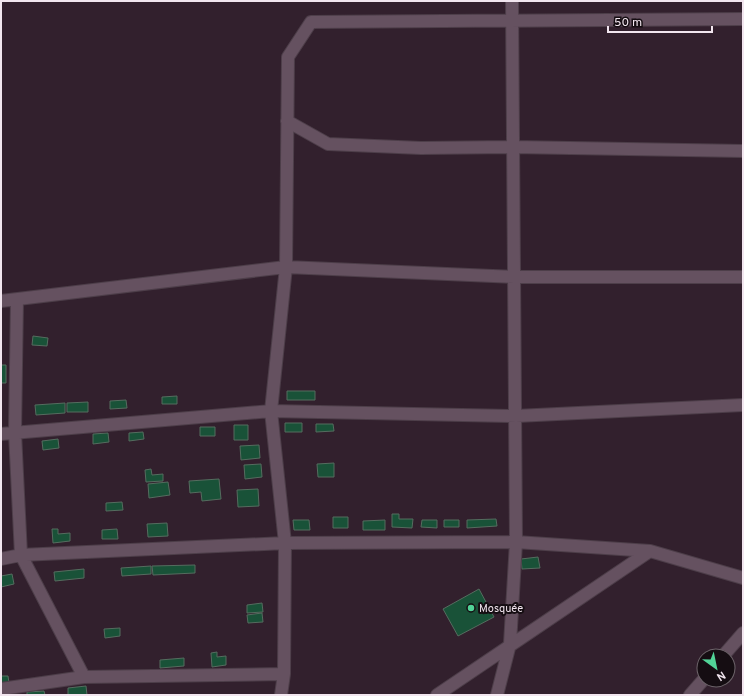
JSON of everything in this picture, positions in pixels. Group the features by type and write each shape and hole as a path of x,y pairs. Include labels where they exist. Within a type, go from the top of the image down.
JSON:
{"street":[{"path":"497,695 510,644 516,542 512,1"},
{"path":"281,695 284,674 285,543 271,411 286,267 288,57 310,22 743,19"},
{"path":"287,121 328,144 421,148 513,147 743,151"},
{"path":"1,301 286,267 514,277 743,277"},
{"path":"17,299 14,433 21,555 84,676"},
{"path":"1,434 271,411 516,416 743,405"},
{"path":"1,559 21,555 285,543 516,542 650,550 743,578"},
{"path":"437,695 650,550"},
{"path":"730,648 743,633"},
{"path":"1,689 84,676 284,674"}],"building":[{"path":"33,336 48,338 47,346 32,345"},
{"path":"1,365 6,365 6,383 1,383"},
{"path":"287,391 315,391 315,400 287,400"},
{"path":"177,396 177,404 162,404 162,397"},
{"path":"126,400 127,408 110,409 110,401"},
{"path":"88,402 88,412 67,412 67,403"},
{"path":"65,403 65,413 36,415 35,405"},
{"path":"285,423 302,423 302,432 285,432"},
{"path":"316,424 333,424 334,431 316,432"},
{"path":"234,425 248,425 248,440 234,440"},
{"path":"200,427 215,427 215,436 200,436"},
{"path":"143,432 144,439 129,441 129,433"},
{"path":"108,433 109,442 93,444 93,434"},
{"path":"58,439 59,448 43,450 42,441"},
{"path":"259,445 260,458 241,460 240,446"},
{"path":"334,463 334,477 318,477 317,464"},
{"path":"261,464 262,477 245,479 244,465"},
{"path":"151,469 152,475 163,474 163,481 146,482 145,470"},
{"path":"219,479 221,499 202,501 201,492 190,493 189,481"},
{"path":"168,482 170,495 149,498 148,484"},
{"path":"258,489 259,506 238,507 237,490"},
{"path":"122,502 123,510 106,511 106,503"},
{"path":"392,514 399,514 399,519 413,519 412,528 392,527"},
{"path":"333,517 348,517 348,528 333,528"},
{"path":"496,519 497,526 467,528 467,520"},
{"path":"293,520 309,520 310,530 294,530"},
{"path":"385,520 385,530 363,530 363,521"},
{"path":"422,520 437,520 437,528 421,527"},
{"path":"444,520 459,520 459,527 444,527"},
{"path":"167,523 168,536 148,537 147,524"},
{"path":"52,529 58,529 58,534 70,533 70,541 53,543"},
{"path":"117,529 118,539 102,539 102,530"},
{"path":"538,557 540,568 522,569 521,559"},
{"path":"195,565 195,573 153,575 152,566"},
{"path":"151,566 151,574 122,576 121,568"},
{"path":"84,569 84,578 55,581 54,572"},
{"path":"12,574 14,584 1,587 1,576"},
{"path":"479,589 494,617 458,636 443,609"},
{"path":"262,603 263,612 247,613 247,605"},
{"path":"262,613 263,622 248,623 247,615"},
{"path":"120,628 120,636 105,638 104,629"},
{"path":"217,652 217,657 226,656 226,665 212,667 211,653"},
{"path":"184,658 184,666 160,668 160,660"},
{"path":"1,676 8,676 9,683 1,684"},
{"path":"86,686 87,695 68,695 68,688"},
{"path":"44,691 45,695 27,695 27,692"}],"place":[{"name":"Mosquée","path":"471,608"}]}
